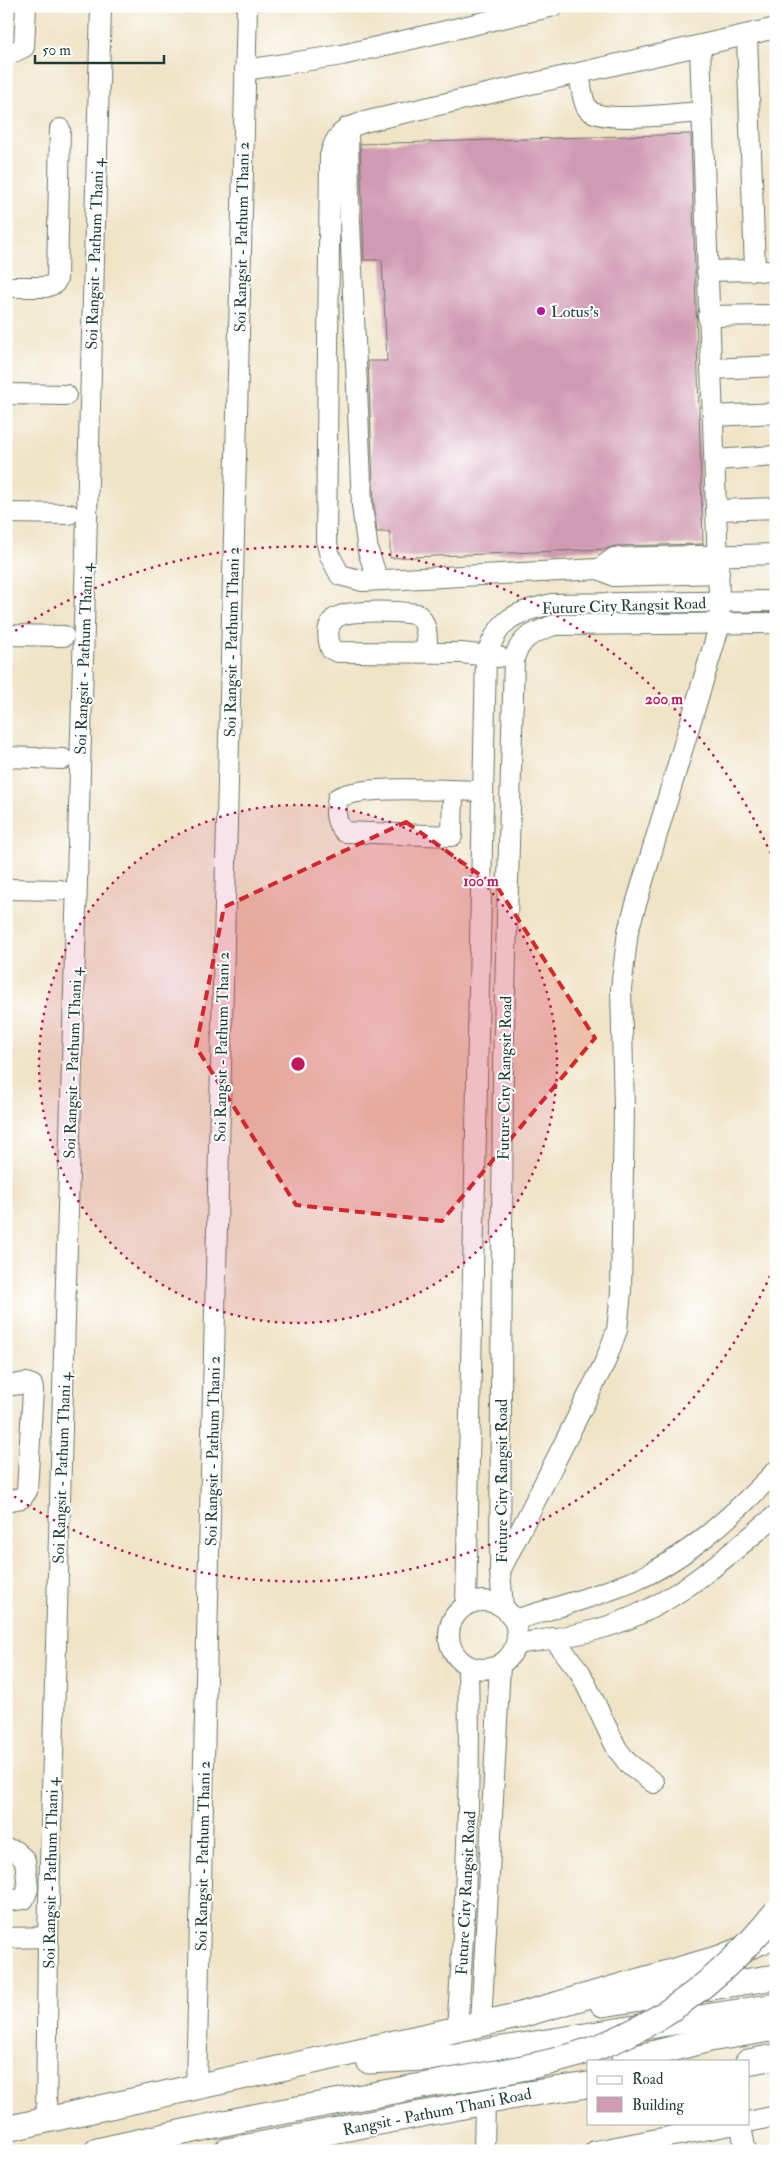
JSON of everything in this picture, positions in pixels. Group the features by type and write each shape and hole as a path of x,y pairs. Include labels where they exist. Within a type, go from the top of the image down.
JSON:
{"main road":[{"path":"97,2151 248,2118 520,2069 594,2049 627,2036 658,2019 696,1992 732,1961 776,1912"},
{"path":"6,2129 517,2016 720,1958 760,1942 776,1933"},
{"path":"517,2016 680,1993 776,1977"},
{"path":"296,2066 458,2056 776,2006"},
{"path":"628,2060 710,2039 776,2028"},
{"path":"750,2062 776,2057"},
{"path":"521,2095 587,2072"},
{"name":"Rangsit - Pathum Thani Road","path":"227,2151 309,2144 485,2102 587,2085"}],"street":[{"path":"6,52 14,52 24,47 26,6"},
{"name":"Soi Rangsit - Pathum Thani 4","path":"46,2121 48,1937 101,6"},
{"name":"Soi Rangsit - Pathum Thani 2","path":"196,2087 247,6"},
{"path":"245,70 342,55 554,6"},
{"path":"776,28 348,127 340,132 335,139 330,156 326,540 330,556 340,575 363,581 599,569 614,576 719,564 776,554"},
{"path":"747,36 755,270"},
{"path":"700,47 708,316 718,510 720,624"},
{"path":"579,74 587,107 597,116 612,118 701,112"},
{"path":"348,127 349,198 362,506 368,551 378,580"},
{"path":"6,287 46,287 54,284 57,279 60,129"},
{"path":"707,271 755,270 776,272"},
{"path":"708,316 776,315"},
{"path":"711,369 776,366"},
{"path":"6,394 66,395"},
{"path":"713,416 776,413"},
{"path":"715,460 776,456"},
{"path":"718,510 776,508"},
{"path":"6,513 69,514"},
{"name":"Future City Rangsit Road","path":"466,1605 486,656 490,644 504,622 521,611 552,604 776,601"},
{"path":"427,652 426,628 423,619 417,614 350,613 335,619 330,627 328,639 331,649 338,652 427,652 514,658"},
{"name":"Future City Rangsit Road","path":"500,1571 503,1068 514,658 521,642 533,633 554,625 776,623"},
{"name":"Future City Rangsit Road","path":"500,1571 605,1362 617,1330 621,1292 624,1108 621,989 628,931 720,624"},
{"path":"6,635 64,636"},
{"path":"6,758 63,759"},
{"path":"453,791 452,836 345,832 337,824 335,810 338,798 347,792 364,790 482,791"},
{"path":"6,889 60,890"},
{"path":"476,1067 503,1068"},
{"path":"6,1386 26,1383 32,1385 33,1390 27,1491 22,1498 6,1502"},
{"path":"500,1571 508,1613 517,1628 516,1644 512,1653 500,1665 478,1669 468,1666 454,1654 448,1636 452,1618 466,1605 484,1601 508,1613 590,1598 636,1580 684,1552 735,1514 776,1472"},
{"path":"758,1489 776,1506"},
{"path":"516,1644 594,1630 648,1610 710,1571 776,1516"},
{"path":"553,1638 580,1672 617,1749 628,1764 654,1784"},
{"name":"Future City Rangsit Road","path":"482,2024 500,1665"},
{"name":"Future City Rangsit Road","path":"457,2029 464,1935 469,1793 468,1666"},
{"path":"6,1850 15,1851 25,1860 28,1889 24,1899 6,1901"},
{"path":"6,1938 48,1937"},
{"path":"484,2151 485,2102"},
{"path":"750,2122 776,2116"},
{"path":"595,2151 735,2124"},
{"path":"740,2124 746,2151"}],"highlighted area":[{"path":"406,822 498,888 595,1038 442,1221 296,1205 196,1047 224,907"}],"building":[{"name":"Lotus's","path":"691,134 703,544 614,546 606,549 390,558 390,532 377,532 374,505 368,361 387,361 382,260 364,260 360,144"}],"place":[{"name":"Lotus's","path":"541,311"}]}
